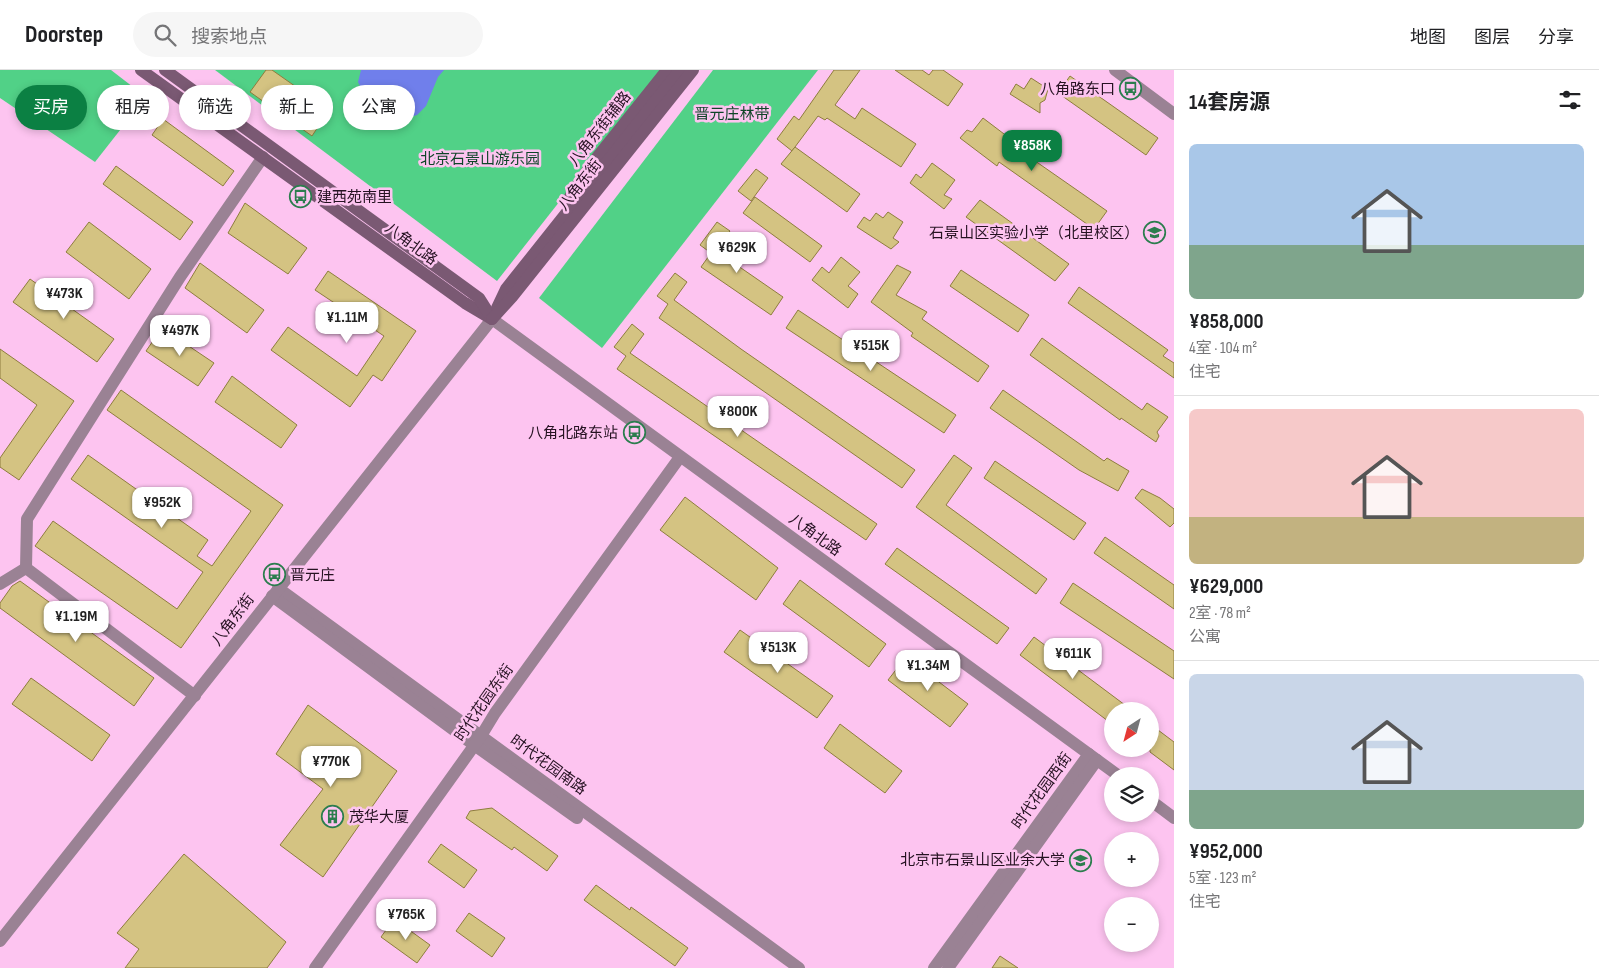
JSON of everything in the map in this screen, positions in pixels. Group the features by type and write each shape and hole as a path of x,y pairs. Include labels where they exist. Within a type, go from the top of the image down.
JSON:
{"main road":[{"name":"八角北路","path":"141,70 465,303 492,320"},
{"name":"八角北路","path":"165,70 479,298 492,320"},
{"name":"八角东街辅路","path":"548,236 591,165 667,70"},
{"name":"八角东街","path":"492,320 506,289 680,70"},
{"name":"八角东街","path":"492,320 692,70"}],"street":[{"path":"1115,70 1174,114"},
{"path":"26,568 27,519 180,277 263,157"},
{"name":"八角北路","path":"492,320 1106,767"},
{"name":"八角东街","path":"0,940 492,320"},
{"name":"时代花园东街","path":"316,968 495,714 680,457"},
{"path":"0,584 26,568"},
{"path":"26,568 195,696"},
{"name":"时代花园南路","path":"275,592 788,968"},
{"name":"时代花园南路","path":"477,741 799,968"},
{"name":"时代花园西街","path":"934,968 1093,757"},
{"name":"时代花园西街","path":"948,968 1093,757"},
{"path":"1159,807 1174,818"}],"green space":[{"path":"0,70 111,70 130,85 97,85 97,130 120,130 95,162 48,130 87,130 87,85 15,85 15,108 0,98"},
{"name":"北京石景山游乐园","path":"215,70 663,70 497,281 295,130 333,130 333,85 261,85 261,104 251,97 251,85 235,85"},
{"name":"晋元庄林带","path":"713,70 818,70 602,348 539,298"}],"water":[{"path":"361,70 444,70 438,77 426,106 415,116 415,85 360,85 358,82"}],"building":[{"path":"266,70 272,70 293,85 261,85 261,100 251,93"},
{"path":"834,70 860,70 835,105 855,119 862,108 916,144 901,167 827,118 825,120 818,116 792,151 777,139 794,116 799,120"},
{"path":"895,70 922,70 929,75 933,70 943,70 963,84 948,106"},
{"path":"1070,76 1158,138 1146,155 1058,93"},
{"path":"1031,78 1048,89 1045,100 1040,103 1040,113 1010,94 1016,84 1024,89"},
{"path":"983,118 1008,137 1005,140 1107,211 1094,229 999,162 997,166 960,138 967,130 972,132"},
{"path":"169,123 234,171 223,186 152,135 155,130 169,130"},
{"path":"304,130 316,130 312,136"},
{"path":"795,147 860,194 847,212 781,164"},
{"path":"932,163 955,180 944,195 952,199 944,209 910,183 916,174 921,178"},
{"path":"116,166 193,222 180,240 103,184"},
{"path":"756,169 768,178 751,201 738,191"},
{"path":"755,197 822,246 810,262 743,213"},
{"path":"980,200 1069,264 1055,281 966,217"},
{"path":"245,203 307,248 288,274 228,233"},
{"path":"888,212 903,222 893,238 899,242 891,249 857,227 864,217 870,221 876,213 883,218"},
{"path":"89,222 151,269 129,299 66,252"},
{"path":"717,222 730,231 715,250 783,297 771,315 701,267 711,253 700,245"},
{"path":"841,257 860,272 848,286 858,294 848,308 812,280 822,267 829,273"},
{"path":"200,263 264,310 247,333 185,288"},
{"path":"897,265 911,272 896,295 927,312 922,319 989,366 978,382 911,336 913,333 871,302"},
{"path":"961,270 1029,315 1018,332 950,286"},
{"path":"328,271 416,331 382,381 373,375 350,407 271,350 288,327 357,376 384,336 315,290"},
{"path":"675,273 687,282 674,300 915,470 902,488 659,318 668,304 657,296"},
{"path":"30,279 114,339 97,362 13,302"},
{"path":"1079,287 1168,350 1163,356 1174,363 1174,378 1068,303"},
{"path":"798,310 956,415 944,433 786,328"},
{"path":"632,324 644,334 630,353 877,524 866,540 617,369 626,356 614,347"},
{"path":"162,328 214,363 198,386 146,351"},
{"path":"1042,338 1142,410 1147,403 1168,417 1157,432 1159,436 1156,442 1121,418 1120,420 1030,355"},
{"path":"0,349 74,401 19,480 0,467 0,458 37,405 0,378"},
{"path":"232,376 297,425 281,448 215,402"},
{"path":"121,390 283,505 181,648 35,546 53,521 177,609 203,572 71,479 88,455 208,540 197,556 212,566 251,511 107,410"},
{"path":"1003,390 1104,461 1107,458 1129,471 1118,491 1079,470 990,408"},
{"path":"954,455 972,468 946,505 1047,579 1036,594 916,507"},
{"path":"995,461 1086,523 1074,540 984,478"},
{"path":"1142,489 1160,498 1174,509 1174,523 1170,527 1135,498"},
{"path":"685,497 778,568 756,600 660,530"},
{"path":"1105,537 1174,585 1174,609 1094,553"},
{"path":"897,548 1009,628 997,644 885,564"},
{"path":"800,580 886,644 869,667 783,604"},
{"path":"20,581 154,678 134,706 0,608 0,603 12,586"},
{"path":"1073,583 1174,651 1174,679 1060,603"},
{"path":"740,630 833,696 817,718 724,652"},
{"path":"1034,637 1121,702 1104,702 1104,718 1020,655"},
{"path":"906,657 968,704 950,727 888,680"},
{"path":"31,678 110,735 92,761 12,704"},
{"name":"茂华大厦","path":"308,705 397,771 323,877 280,845 323,789 276,754"},
{"path":"840,724 902,771 885,793 824,748"},
{"path":"1159,731 1174,742 1174,770 1158,758"},
{"path":"492,808 558,856 547,871 514,847 512,850 466,818 470,811"},
{"path":"441,844 477,870 464,888 428,862"},
{"path":"184,854 286,942 267,968 125,968 139,949 117,933"},
{"path":"596,885 630,910 631,907 688,948 675,966 584,900"},
{"path":"469,913 505,938 492,957 456,931"},
{"path":"394,919 430,945 417,963 381,937"},
{"path":"1000,956 1018,968 992,968"}],"place":[{"name":"八角路东口","path":"1131,89"},
{"name":"建西苑南里","path":"301,197"},
{"name":"石景山区实验小学（北里校区）","path":"1155,233"},
{"name":"八角北路东站","path":"634,433"},
{"name":"晋元庄","path":"274,575"},
{"name":"茂华大厦","path":"333,817"},
{"name":"北京市石景山区业余大学","path":"1081,860"}]}
